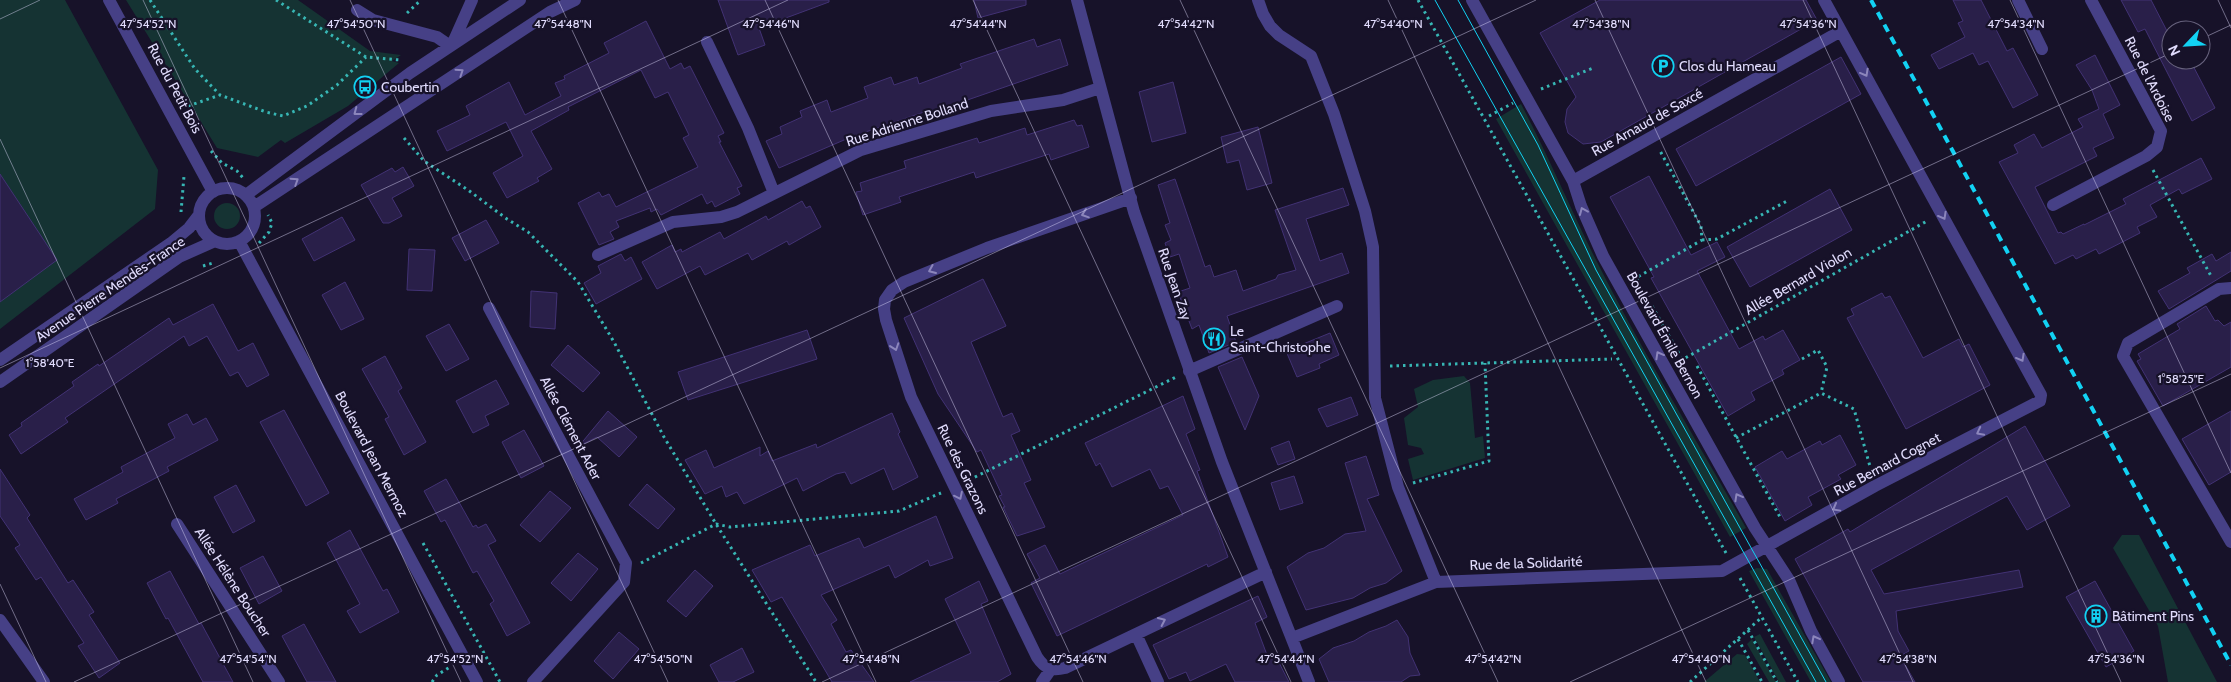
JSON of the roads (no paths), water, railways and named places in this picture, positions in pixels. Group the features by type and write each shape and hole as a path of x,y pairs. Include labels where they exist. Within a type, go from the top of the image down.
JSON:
{"street":[{"name":"Rue du Petit Bois","path":"110,0 213,192"},
{"path":"451,46 472,0"},
{"path":"246,195 410,72 520,0"},
{"path":"254,207 391,119 550,12 575,0"},
{"name":"Rue Jean Zay","path":"1077,0 1130,198 1185,373 1309,682"},
{"path":"1258,0 1270,26 1279,36 1311,56 1334,114 1366,211 1374,247 1374,398 1398,487 1436,582"},
{"name":"Boulevard Émile Bernon","path":"1472,0 1573,181 1581,206 1603,256 1766,546 1788,580 1811,631 1839,682"},
{"path":"1824,0 1841,31"},
{"path":"2018,0 2042,49"},
{"name":"Rue de l'Ardoise","path":"2053,205 2146,156 2157,147 2161,131 2091,0"},
{"path":"357,10 373,20 437,37 451,46"},
{"name":"Rue Arnaud de Saxcé","path":"1573,181 1841,31"},
{"name":"Rue Bernard Cognet","path":"1766,546 1876,486 2024,410 2040,401 2041,395 1841,31"},
{"path":"707,42 748,128 774,193"},
{"name":"Rue Adrienne Bolland","path":"598,255 672,222 721,217 737,212 861,150 991,112 1063,100 1100,88"},
{"path":"230,188 246,195 254,207 255,215 251,231 239,241 231,244 215,241 203,230 199,215 201,206 213,192 230,188"},
{"name":"Rue des Grazons","path":"1051,669 1044,667 1037,658 912,397 886,320 885,300 892,290 912,279 987,248 1130,198"},
{"name":"Avenue Pierre Mendès-France","path":"0,360 170,243 188,228 199,215"},
{"name":"Avenue Pierre Mendès-France","path":"0,382 180,257 215,241"},
{"name":"Boulevard Jean Mermoz","path":"239,241 477,682"},
{"path":"2225,288 2128,343 2123,356 2231,542"},
{"path":"1185,373 1337,306"},
{"name":"Allée Clément Ader","path":"489,308 626,563 624,582 533,682"},
{"name":"Allée Hélène Boucher","path":"177,524 279,682"},
{"name":"Rue de la Solidarité","path":"1292,638 1436,582 1722,571 1766,546"},
{"path":"1042,682 1051,669 1065,668 1266,572"},
{"path":"0,620 44,682"},
{"path":"1136,634 1158,682"}],"tram line":[{"path":"1435,0 1816,682"},
{"path":"1458,0 1538,145 1596,270 1826,682"}],"railway":[{"path":"1871,0 2231,665"}],"place":[{"name":"Clos du Hameau","path":"1663,66"},
{"name":"Coubertin","path":"365,87"},
{"name":"Le Saint-Christophe","path":"1214,339"},
{"name":"Bâtiment Pins","path":"2096,616"}]}
